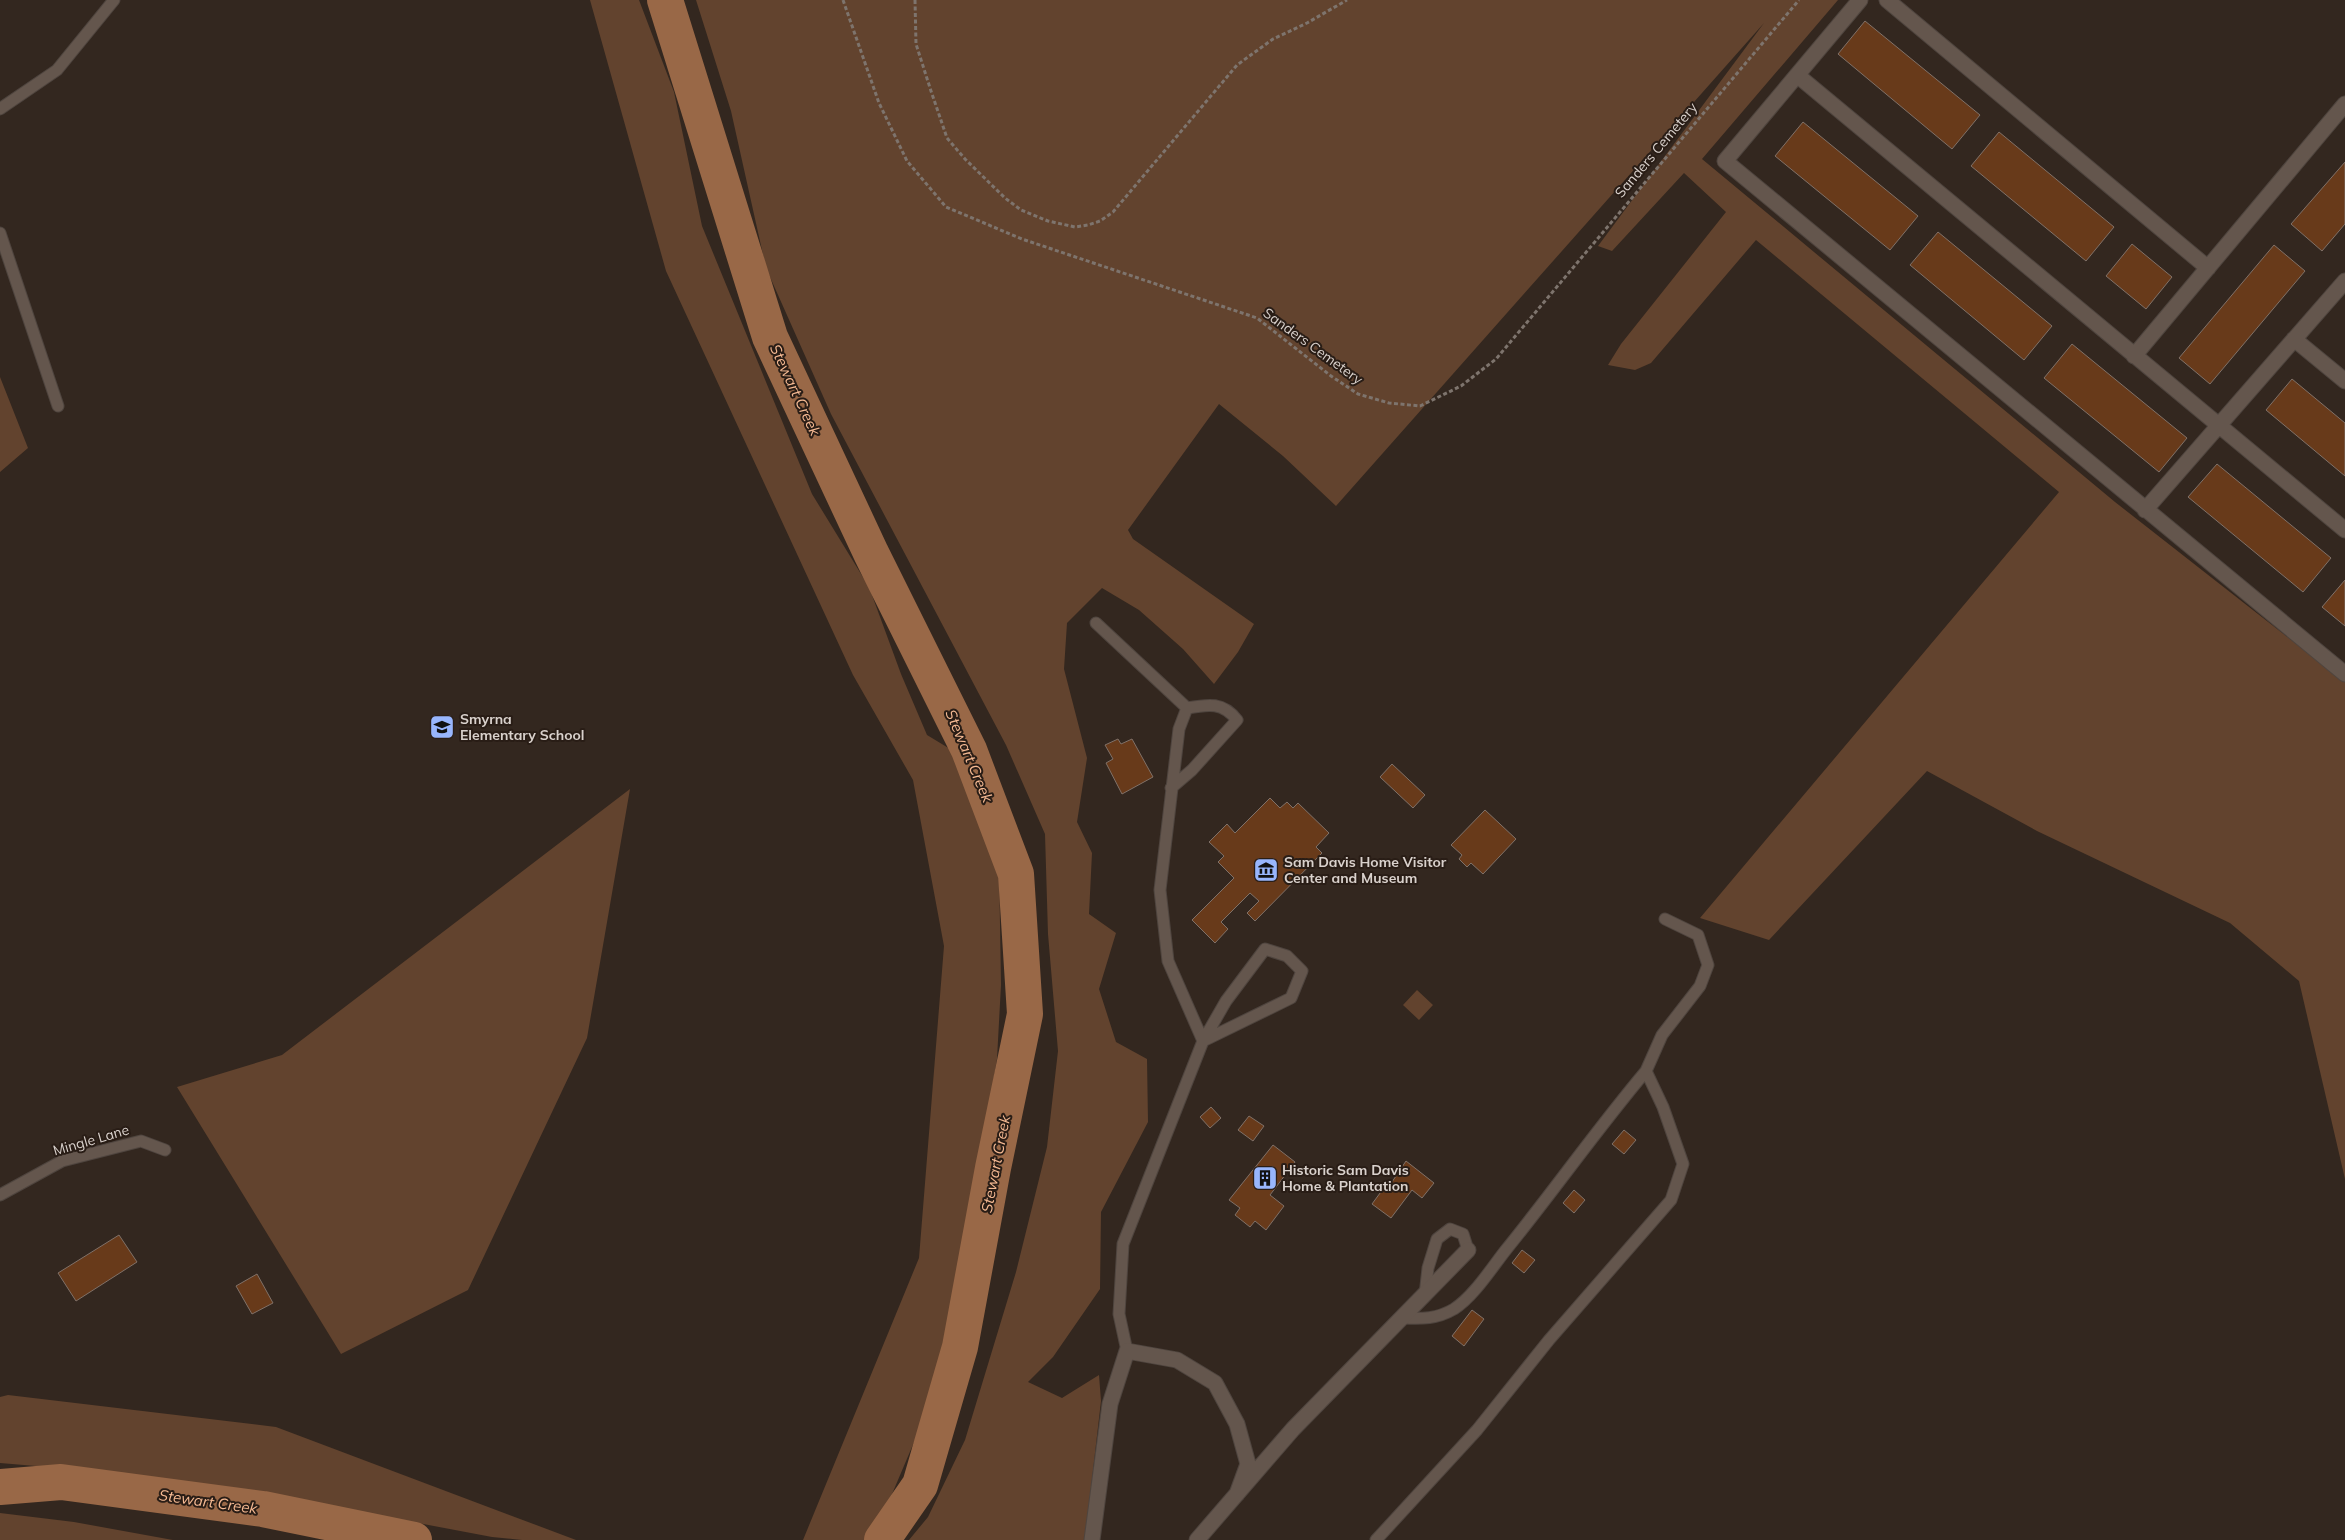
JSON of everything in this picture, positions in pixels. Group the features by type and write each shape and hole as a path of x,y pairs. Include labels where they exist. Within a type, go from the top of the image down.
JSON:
{"street":[{"path":"1860,0 1725,161 2345,674"},
{"path":"1887,0 2208,268"},
{"path":"1797,75 2134,356 2220,424 2345,530"},
{"path":"2134,356 2345,104"},
{"path":"2145,510 2345,281"},
{"path":"2294,339 2345,381"},
{"path":"1197,1540 1294,1429 1468,1250"},
{"path":"1092,1540 1110,1404 1127,1351 1177,1360 1215,1383 1237,1424 1248,1464 1237,1494"}],"lane":[{"path":"0,109 57,70 114,0"},
{"path":"0,233 58,406"},
{"path":"1096,623 1187,708"},
{"path":"1172,788 1192,770 1237,720 1228,709 1207,704 1187,708"},
{"path":"1187,708 1179,729 1160,890 1168,961 1203,1041"},
{"path":"1403,1318 1429,1320 1455,1308 1483,1278 1530,1220 1606,1118 1646,1071 1662,1034 1700,986 1708,965 1698,935 1665,919"},
{"path":"1127,1351 1119,1314 1123,1244 1203,1041 1226,1001 1265,949 1287,956 1302,971 1291,998 1203,1041"},
{"path":"1376,1540 1477,1430 1549,1340 1671,1200 1683,1164 1663,1107 1646,1071"},
{"name":"Mingle Lane","path":"0,1194 62,1161 140,1141 165,1150"},
{"path":"1425,1295 1428,1268 1437,1239 1450,1229 1463,1234 1468,1250"}],"path":[{"name":"Sanders Cemetery","path":"843,0 879,103 907,161 946,207 1022,239 1257,318 1331,376 1358,394 1389,403 1420,406 1461,386 1496,359 1798,0"},
{"path":"915,0 916,44 947,138 990,185 1021,210 1048,221 1075,227 1100,221 1113,212 1237,65 1273,39 1307,24 1347,0"}],"shaded area":[{"path":"590,0 639,0 674,92 702,226 812,494 869,587 901,674 927,735 960,755 965,780 999,863 1001,985 997,1059 972,1208 956,1326 923,1421 881,1520 864,1540 803,1540 919,1258 944,946 913,780 853,675 666,271"},
{"path":"696,0 1838,0 1702,159 2115,502 2345,682 2345,1179 2299,981 2230,923 2037,831 1927,771 1769,940 1700,918 2059,492 1756,240 1651,363 1635,370 1608,365 1621,344 1726,212 1684,173 1612,251 1598,246 1764,23 1336,506 1283,456 1219,404 1128,530 1133,539 1254,624 1238,652 1214,684 1183,649 1139,610 1102,588 1067,623 1064,669 1087,758 1077,822 1092,853 1089,914 1116,933 1099,989 1116,1042 1147,1059 1148,1122 1101,1212 1100,1289 1053,1357 1028,1382 1062,1398 1099,1375 1101,1401 1085,1540 909,1540 928,1517 965,1440 1016,1272 1047,1147 1058,1051 1048,934 1045,834 1006,745 831,414 766,268 731,111"},
{"path":"0,377 28,448 0,472"},
{"path":"630,789 587,1038 468,1290 341,1354 177,1087 282,1055"},
{"path":"1417,990 1433,1005 1419,1020 1403,1005"},
{"path":"8,1395 276,1427 576,1540 522,1540 492,1537 381,1516 107,1472 0,1463 0,1397"},
{"path":"0,1513 74,1522 173,1540 0,1540"}],"building":[{"path":"1865,21 1980,115 1952,149 1838,54"},
{"path":"1803,122 1918,216 1890,250 1775,156"},
{"path":"1999,132 2114,227 2086,261 1971,166"},
{"path":"2345,162 2345,224 2322,251 2291,224"},
{"path":"1938,232 2052,326 2024,360 1910,265"},
{"path":"2132,244 2172,277 2146,309 2106,276"},
{"path":"2274,245 2305,271 2210,384 2179,358"},
{"path":"2072,344 2187,438 2159,472 2044,378"},
{"path":"2292,379 2345,423 2345,476 2266,410"},
{"path":"2217,464 2331,558 2303,592 2188,497"},
{"path":"2345,580 2345,626 2322,607"},
{"path":"1118,739 1121,744 1132,739 1153,777 1122,794 1106,763 1113,759 1105,745"},
{"path":"1392,764 1425,795 1413,808 1380,777"},
{"name":"Sam Davis Home Visitor Center and Museum","path":"1270,798 1280,808 1287,802 1293,808 1298,803 1329,833 1316,847 1322,853 1255,921 1247,913 1259,901 1250,893 1221,922 1228,929 1215,943 1192,920 1234,878 1218,862 1224,856 1209,842 1227,824 1235,833"},
{"path":"1485,810 1516,839 1483,874 1471,863 1467,867 1459,859 1462,855 1451,845"},
{"path":"1211,1107 1221,1118 1210,1128 1200,1117"},
{"path":"1249,1116 1264,1126 1253,1141 1238,1130"},
{"path":"1624,1130 1636,1140 1624,1154 1612,1144"},
{"name":"Historic Sam Davis Home & Plantation","path":"1273,1145 1295,1162 1270,1195 1284,1206 1266,1230 1255,1221 1250,1227 1235,1215 1240,1208 1229,1200"},
{"path":"1406,1161 1434,1183 1422,1198 1412,1190 1391,1218 1372,1204 1383,1189 1386,1191"},
{"path":"1574,1190 1585,1200 1574,1213 1563,1203"},
{"path":"119,1235 137,1262 76,1301 58,1273"},
{"path":"1522,1250 1535,1260 1524,1273 1512,1263"},
{"path":"257,1274 273,1303 252,1314 236,1286"},
{"path":"1472,1310 1484,1319 1464,1346 1452,1336"}],"waterway":[{"name":"Stewart Creek","path":"665,0 770,337 871,553 969,750 1016,874 1025,1014 993,1168 960,1347 920,1485 882,1540"},
{"name":"Stewart Creek","path":"0,1487 61,1482 263,1509 414,1540"}],"place":[{"name":"Smyrna Elementary School","path":"442,727"},
{"name":"Sam Davis Home Visitor Center and Museum","path":"1266,870"},
{"name":"Historic Sam Davis Home & Plantation","path":"1265,1178"}]}
